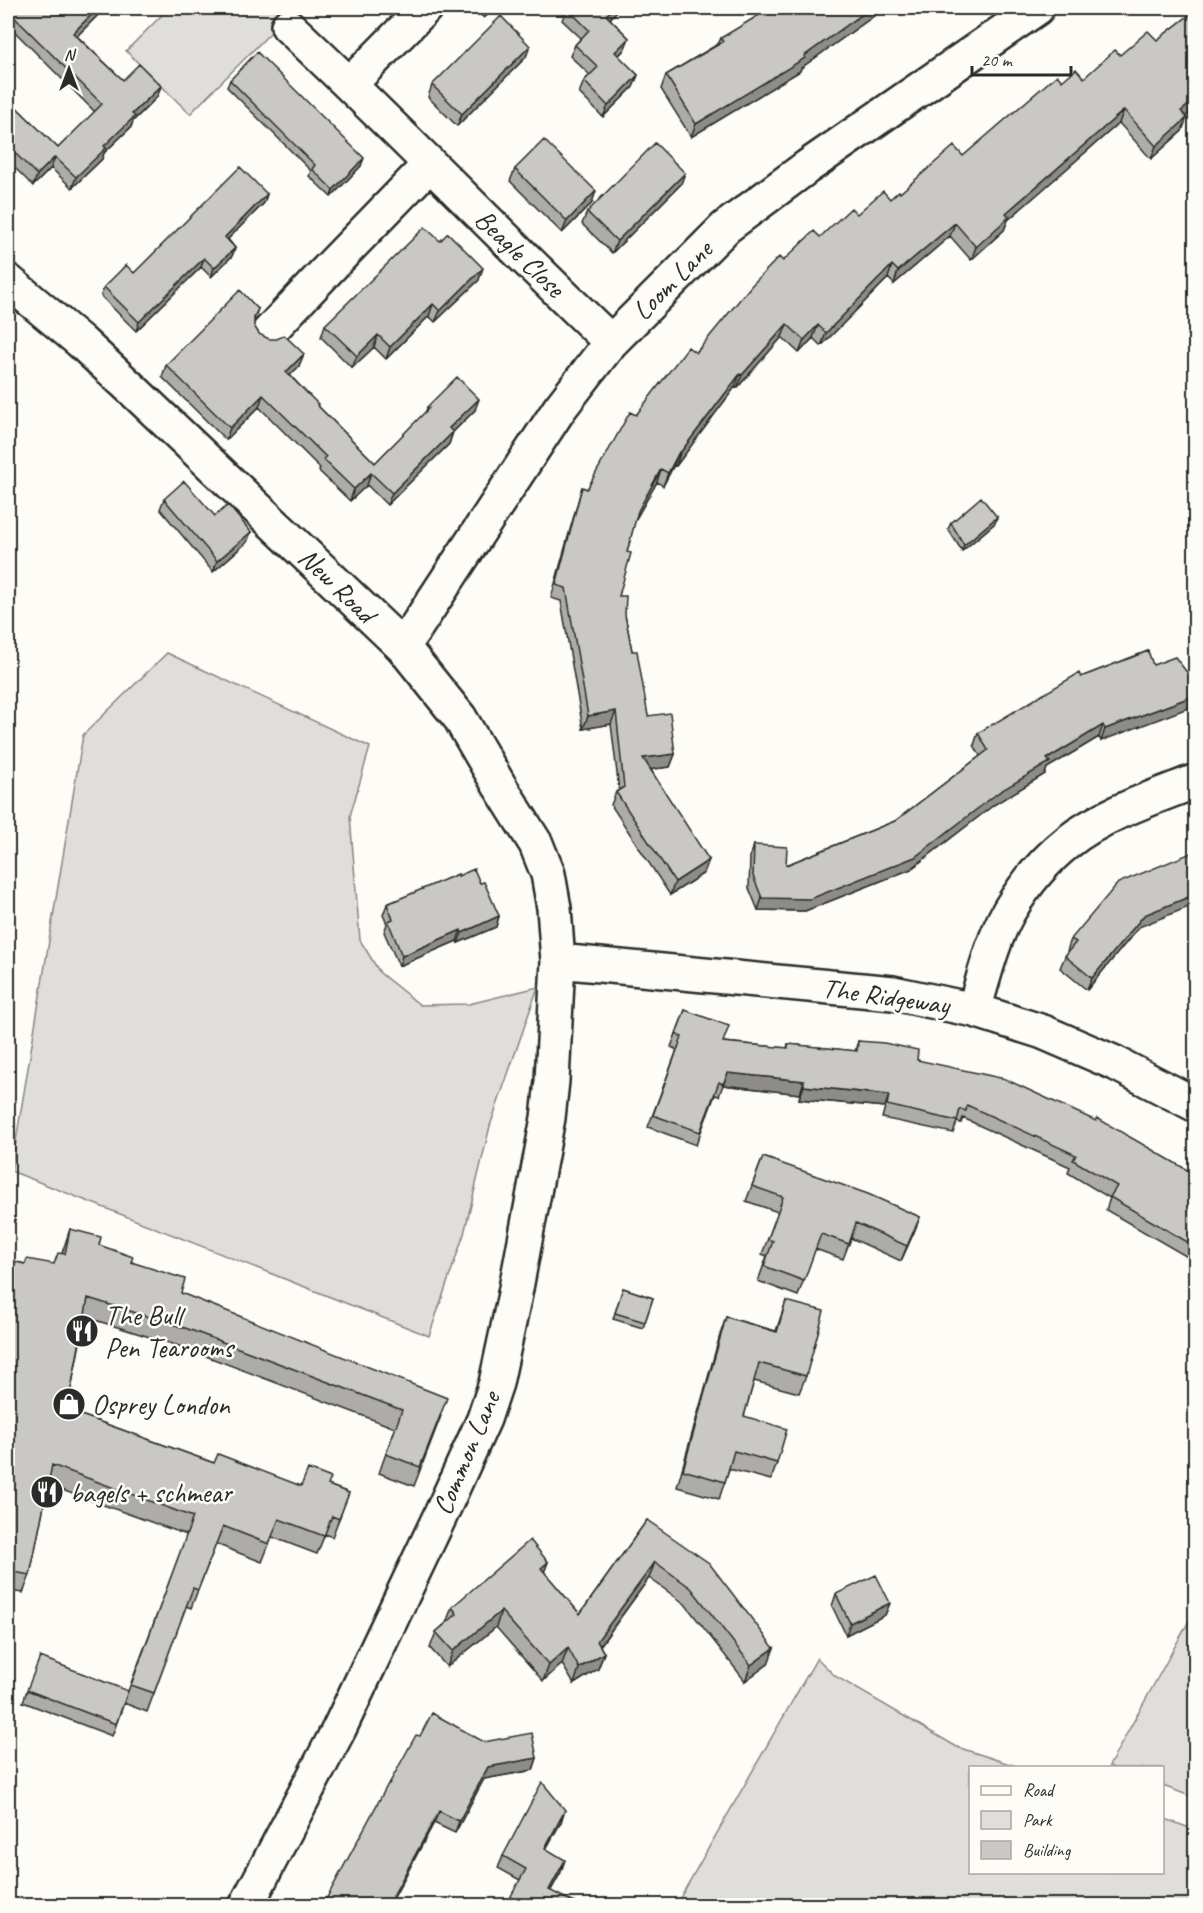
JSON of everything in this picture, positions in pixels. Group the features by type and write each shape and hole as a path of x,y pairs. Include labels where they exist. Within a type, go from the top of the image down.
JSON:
{"street":[{"path":"350,84 425,8"},
{"name":"Loom Lane","path":"403,647 560,408 611,342 726,227 807,167 1037,8"},
{"name":"Beagle Close","path":"288,26 350,84 429,165 611,342"},
{"path":"268,333 429,165"},
{"name":"New Road","path":"8,281 128,384 403,647 460,718 536,844 548,874 554,908 558,961"},
{"path":"974,1010 994,946 1009,911 1040,869 1069,841 1112,815 1196,781"},
{"name":"The Ridgeway","path":"558,961 893,993 974,1010 1043,1032 1115,1063 1196,1105"},
{"name":"Common Lane","path":"246,1905 339,1729 441,1514 484,1419 496,1383 548,1118 558,961"}],"green space":[{"path":"169,8 291,8 293,10 190,114 126,51"},
{"path":"167,653 370,747 350,816 360,940 380,973 420,1005 469,1004 538,987 490,1126 464,1234 429,1336 11,1171 83,735"},
{"path":"1195,1610 1195,1798 1164,1786 1164,1766 1109,1766"},
{"path":"817,1658 835,1676 957,1747 1016,1766 969,1766 969,1874 1164,1874 1164,1818 1195,1830 1195,1905 676,1905"}],"building":[{"path":"11,8 98,8 73,33 123,80 139,64 161,86 132,114 135,116 104,146 106,148 76,177 55,157 37,175 8,146 8,99 58,148 102,104 8,11"},
{"path":"567,8 614,8 606,15 629,38 615,52 638,75 608,106 584,81 598,67 575,45 589,30"},
{"path":"761,8 871,8 804,56 805,58 696,124 666,75 723,42 721,38 764,12"},
{"path":"1196,10 1196,99 1181,111 1187,118 1156,146 1124,110 1006,213 1009,217 976,247 955,223 898,271 892,265 826,333 818,325 804,340 787,324 742,375 740,374 679,452 668,473 661,469 638,511 627,552 631,553 619,596 626,596 625,615 632,651 637,651 648,716 670,713 675,754 643,758 709,860 675,882 616,792 624,787 616,711 588,716 566,588 556,585 582,487 587,489 630,412 636,415 688,347 696,353 751,286 779,257 783,261 814,231 820,237 851,208 857,214 883,191 890,199 899,191 900,193 954,146 963,156 1057,75 1062,81 1076,69 1084,78 1115,50 1120,55 1148,31 1157,40"},
{"path":"501,16 530,46 462,114 432,85"},
{"path":"257,52 364,158 333,190 312,169 315,165 230,80"},
{"path":"544,140 596,191 567,221 515,169"},
{"path":"655,143 685,173 617,241 587,212"},
{"path":"240,167 267,194 225,237 235,248 214,268 204,258 139,322 104,287 126,265 134,273"},
{"path":"425,227 440,241 448,233 483,268 440,311 433,304 390,347 378,335 357,356 325,325"},
{"path":"240,290 258,309 254,317 254,326 259,334 269,339 277,339 284,335 304,354 286,372 375,463 457,377 479,399 449,428 453,432 392,493 371,473 354,489 323,459 326,457 263,395 230,428 166,365"},
{"path":"184,481 215,516 228,505 251,532 217,561 164,499"},
{"path":"981,497 997,517 964,545 951,523"},
{"path":"1148,651 1153,665 1175,657 1196,684 1196,695 1105,729 1103,725 1047,759 1050,762 999,792 915,857 810,899 762,898 753,876 754,845 787,847 786,865 895,821 988,750 978,733 1079,673 1081,677"},
{"path":"1196,851 1196,894 1144,915 1092,978 1065,956 1076,942 1071,939 1118,883"},
{"path":"474,869 480,883 484,882 499,916 402,956 388,921 393,919 387,904"},
{"path":"685,1010 729,1026 723,1042 788,1048 788,1044 857,1051 858,1041 884,1043 918,1050 917,1060 1005,1079 1096,1121 1097,1118 1196,1175 1196,1247 1110,1197 1117,1186 1073,1160 1076,1155 967,1105 966,1111 960,1109 957,1121 887,1105 889,1095 804,1086 804,1081 728,1073 723,1084 719,1082 700,1132 653,1115 682,1037 676,1034"},
{"path":"763,1157 868,1194 920,1217 907,1246 856,1223 849,1244 821,1234 804,1281 764,1266 773,1241 768,1239 783,1197 752,1186"},
{"path":"70,1229 101,1237 99,1245 133,1257 131,1262 185,1279 181,1293 447,1398 420,1467 386,1454 402,1410 188,1329 88,1298 67,1410 214,1463 218,1454 301,1486 308,1469 331,1478 328,1485 349,1493 339,1519 332,1516 324,1536 279,1519 269,1544 223,1526 198,1590 193,1588 154,1693 131,1685 193,1517 52,1465 30,1575 8,1571 8,1260 25,1264 27,1259 54,1264 58,1253 65,1254"},
{"path":"623,1288 653,1298 645,1322 615,1313"},
{"path":"786,1301 824,1311 806,1376 759,1363 744,1416 787,1429 777,1463 734,1451 725,1482 683,1470 726,1317 777,1332"},
{"path":"647,1520 709,1563 774,1648 751,1665 691,1588 655,1562 597,1641 604,1653 579,1668 568,1648 549,1665 501,1611 453,1651 436,1632 457,1614 452,1607 530,1540 548,1562 541,1568 580,1614"},
{"path":"876,1575 890,1603 850,1623 836,1594"},
{"path":"40,1657 128,1691 116,1724 27,1690"},
{"path":"432,1713 484,1742 532,1733 537,1758 488,1767 459,1821 439,1811 388,1905 323,1905 388,1784 416,1735 420,1736"},
{"path":"542,1782 565,1810 545,1848 565,1860 549,1890 579,1905 506,1905 526,1869 503,1856"}],"place":[{"name":"The Bull Pen Tearooms","path":"82,1331"},
{"name":"Osprey London","path":"69,1404"},
{"name":"bagels + schmear","path":"47,1492"}]}
